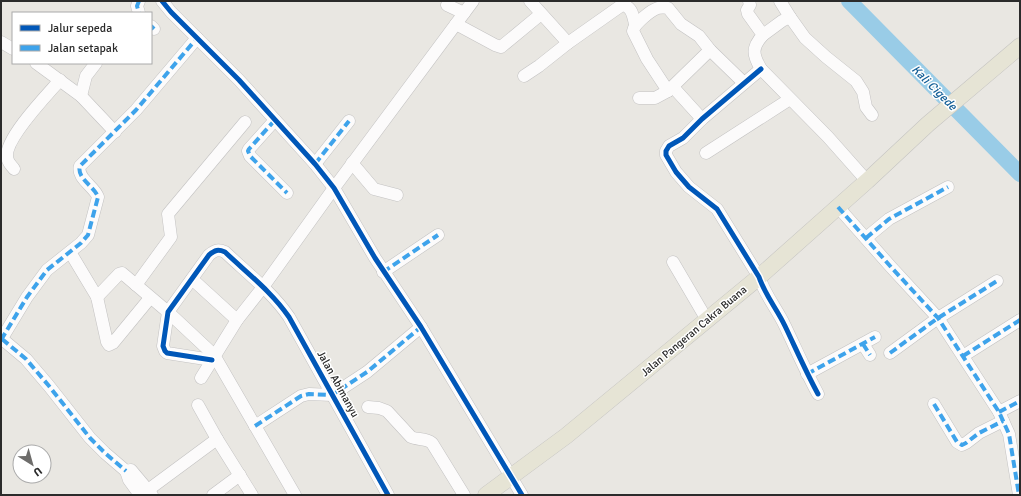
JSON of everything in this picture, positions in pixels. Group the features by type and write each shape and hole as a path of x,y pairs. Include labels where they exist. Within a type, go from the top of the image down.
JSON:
{"main road":[{"name":"Jalan Pangeran Cakra Buana","path":"486,495 566,436 759,277 867,181 928,124 1020,46"}],"street":[{"path":"139,1 137,6 139,12"},
{"path":"162,1 171,12 239,80 315,164 334,188 383,272 420,327 522,495"},
{"path":"201,378 237,320 263,287 352,163 473,1"},
{"path":"530,1 568,43"},
{"path":"749,1 750,5 747,10 748,14 763,35"},
{"path":"780,1 790,18 805,38 856,81 863,92 866,106 872,115"},
{"path":"447,5 464,13"},
{"path":"524,76 622,5 626,5 630,8 636,24"},
{"path":"702,119 671,89 647,58 634,34 636,24 659,7 668,8 681,24 699,36 710,50 744,83"},
{"path":"456,24 495,45 501,46 508,42 541,14"},
{"path":"790,18 782,21 759,39 754,49 756,60 761,69 828,137 867,181"},
{"path":"197,38 115,132 80,166 80,174 97,193 98,197 88,235 81,243 47,270 27,297 1,339 26,359 90,438 126,471 129,480 147,493 217,439"},
{"path":"1,42 12,48"},
{"path":"639,98 655,98 671,89 710,50"},
{"path":"40,64 54,67 60,80 81,96 115,132"},
{"path":"81,96 86,76 95,64"},
{"path":"761,69 702,119 684,138 669,146 666,150 666,155 676,172 689,187 717,209 759,277 762,288 785,327 818,394"},
{"path":"14,170 8,161 7,152 14,138 25,121 60,80"},
{"path":"706,153 790,99"},
{"path":"275,120 248,151 250,156 287,193"},
{"path":"315,164 349,121"},
{"path":"136,285 171,237 168,214 245,122"},
{"path":"352,163 374,189 397,195"},
{"path":"866,238 888,219 948,186"},
{"path":"838,207 938,318 963,356 1001,417 1009,434 1019,495"},
{"path":"383,272 438,235"},
{"name":"Jalan Abimanyu","path":"192,279 209,255 215,250 219,250 225,252 263,287 283,308 388,495"},
{"path":"70,252 97,296 107,342 109,345 113,343 150,298"},
{"path":"674,262 707,320"},
{"path":"97,296 119,274 122,273 168,312 213,358 295,495"},
{"path":"213,358 165,351 163,346 168,312 192,279 237,320"},
{"path":"890,353 938,318 997,282"},
{"path":"963,356 1020,320"},
{"path":"255,426 301,396 309,394 332,395 367,372 420,327"},
{"path":"807,374 875,337"},
{"path":"863,344 870,355"},
{"path":"934,404 957,442 962,445 1001,417 1020,401"},
{"path":"198,405 217,439 252,495"},
{"path":"368,407 379,408 386,411 411,437 430,441 464,495"},
{"path":"213,495 240,475"}],"waterway":[{"name":"Kali Cigede","path":"849,1 1020,174"}],"marked path":[{"path":"139,1 137,6 139,12"},
{"path":"1,340 27,297 47,270 81,243 88,235 98,197 83,178 80,166 136,110 197,38"},
{"path":"275,120 248,151 250,156 287,193"},
{"path":"315,164 349,121"},
{"path":"866,238 889,219 948,187"},
{"path":"838,207 938,318 999,412 1009,434 1019,495"},
{"path":"383,272 438,235"},
{"path":"890,353 938,318 997,281"},
{"path":"963,356 1020,320"},
{"path":"255,426 301,396 309,394 332,395 367,372 421,327"},
{"path":"807,374 875,337"},
{"path":"2,339 26,359 90,438 126,471"},
{"path":"863,344 870,355"},
{"path":"999,412 1020,401"},
{"path":"934,404 957,442 962,445 979,433 1003,421"}],"cycle path":[{"path":"162,1 171,12 239,80 315,164 334,188 375,258 421,327 522,495"},
{"path":"761,69 702,119 683,138 669,146 666,151 666,155 676,172 689,187 717,209 759,277 764,290 785,326 818,394"},
{"path":"212,360 167,353 163,346 168,312 209,255 220,250 225,252 259,283 275,299 289,317 388,495"}]}
